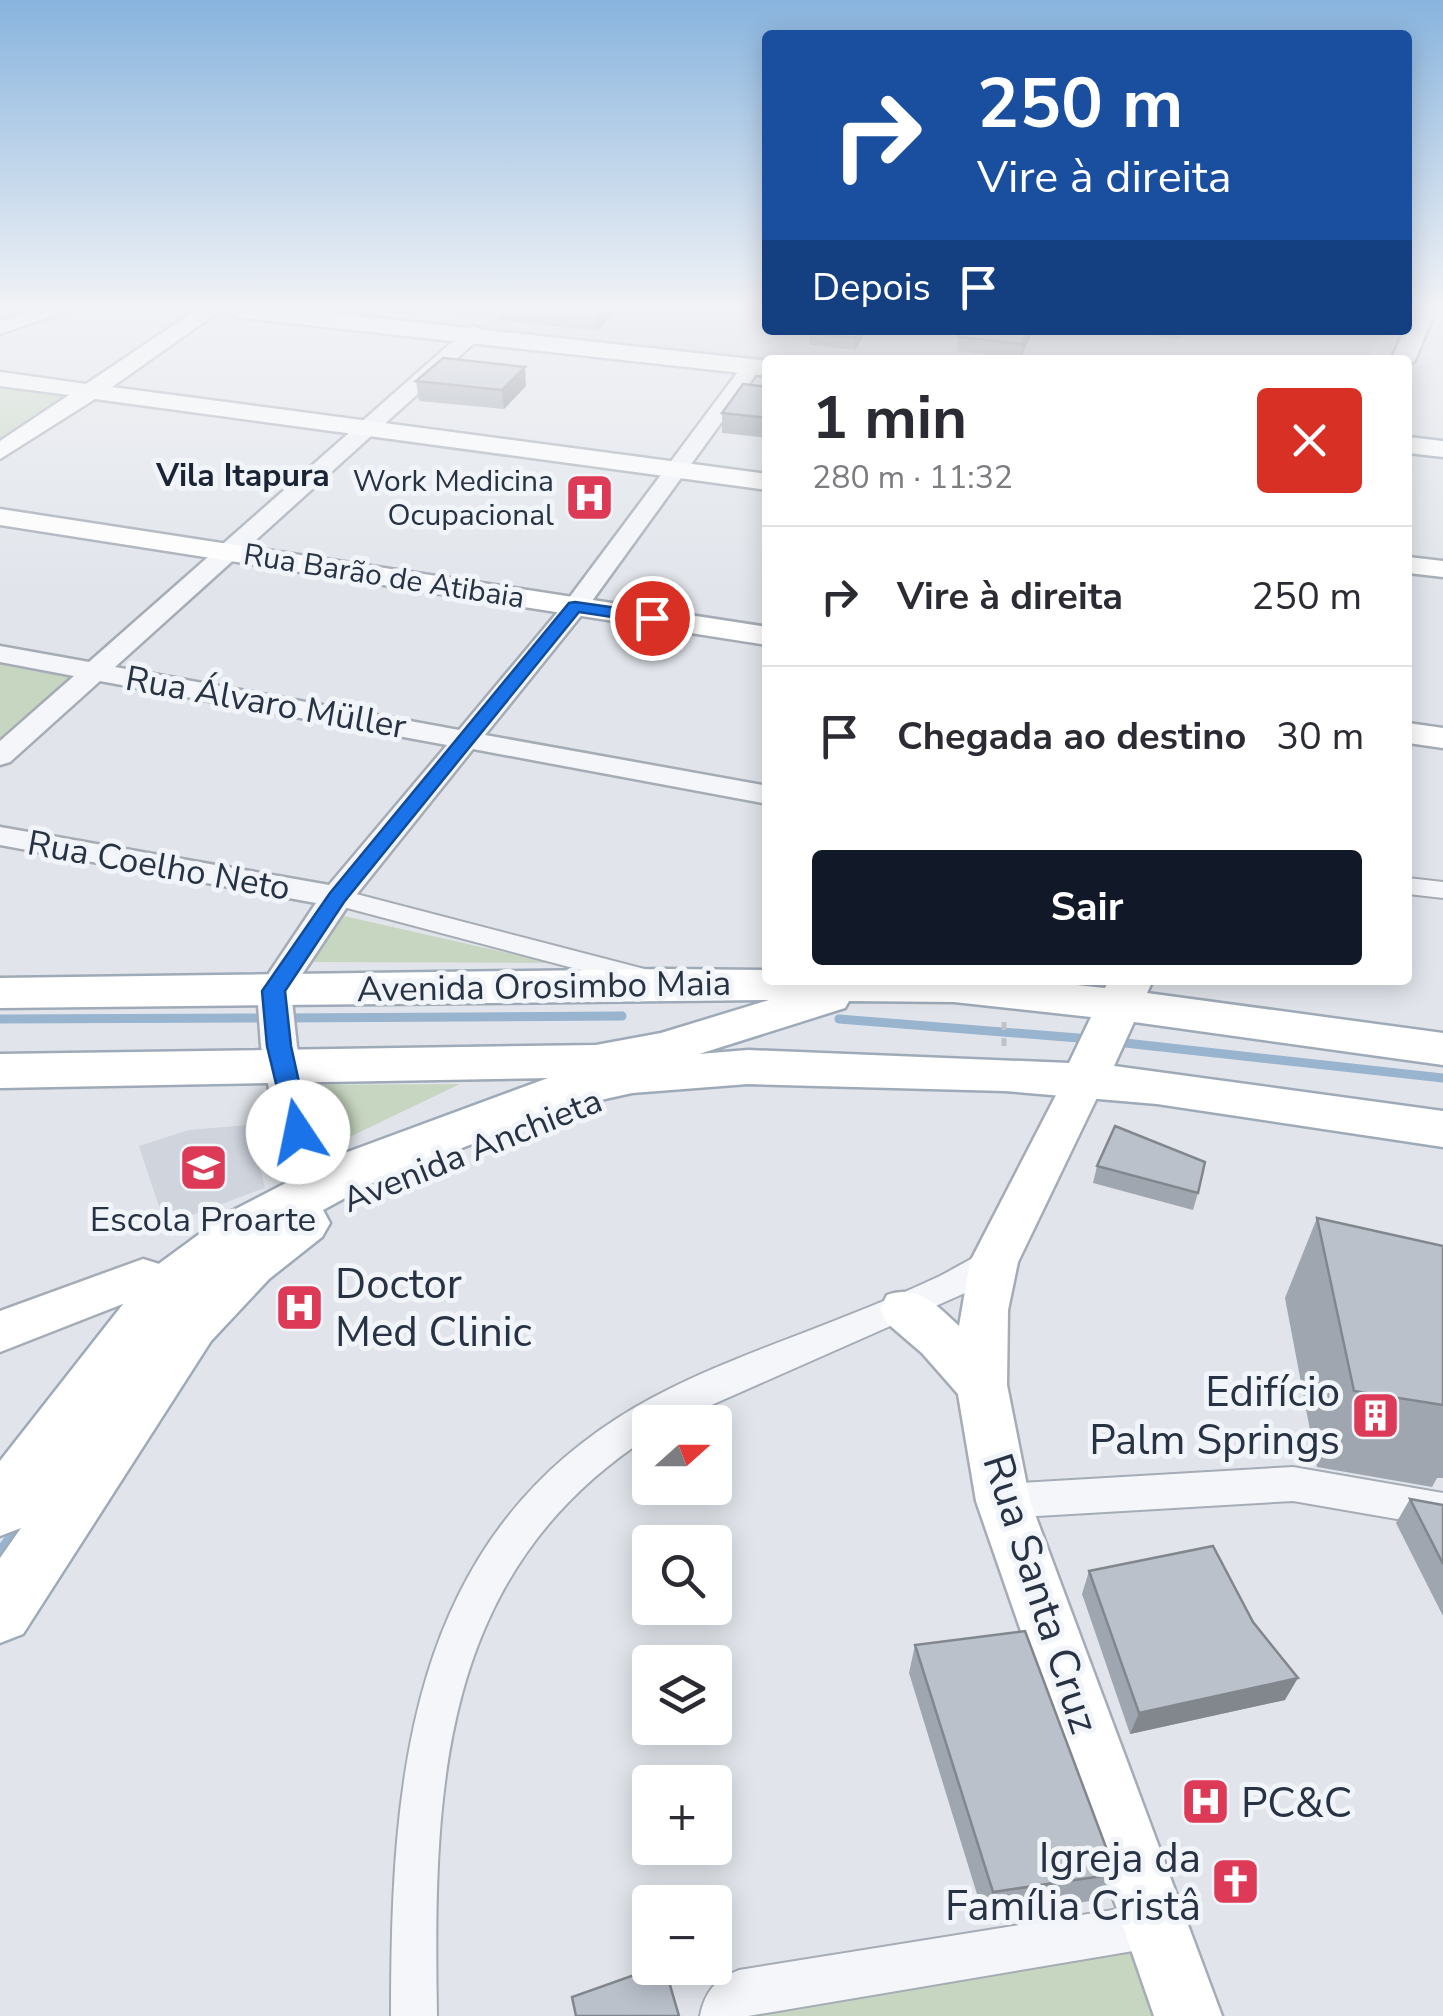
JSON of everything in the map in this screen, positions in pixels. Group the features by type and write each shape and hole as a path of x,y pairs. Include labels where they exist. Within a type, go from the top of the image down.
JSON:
{"main road":[{"path":"0,452 72,404"},
{"path":"188,404 762,481"},
{"path":"1412,445 1443,449"},
{"name":"Rua Barão de Atibaia","path":"0,517 762,635"},
{"path":"1412,565 1443,569"},
{"path":"1412,734 1443,738"},
{"name":"Avenida Orosimbo Maia","path":"0,993 274,999 762,983"},
{"path":"723,1058 836,985"},
{"name":"Avenida Orosimbo Maia","path":"902,985 1122,1001 1443,1049"},
{"name":"Rua Santa Cruz","path":"1122,1001 994,1262 984,1310 982,1384 1003,1500 1188,2016"},
{"name":"Avenida Orosimbo Maia","path":"0,1070 282,1057 564,1062 630,1056 723,1058"},
{"path":"0,1508 165,1289 246,1227 360,1167 560,1092 723,1058 1004,1074 1088,1074 1443,1128"},
{"name":"Avenida Anchieta","path":"0,1612 192,1325 220,1292 279,1240 386,1180 528,1121 723,1058"},
{"path":"0,1332 133,1280 143,1278 165,1289"},
{"path":"904,1309 939,1338 982,1384"}],"street":[{"path":"0,756 398,404"},
{"path":"308,1192 274,999 337,897 575,606 730,404"},
{"name":"Rua Álvaro Müller","path":"0,654 762,794"},
{"name":"Rua Coelho Neto","path":"0,836 337,897 667,984"},
{"path":"1412,886 1443,890"},
{"path":"414,2016 413,1884 419,1796 437,1694 477,1594 521,1531 556,1492 612,1442 662,1410 904,1309 994,1262"},
{"path":"1003,1500 1293,1484 1443,1510"},
{"path":"723,2016 725,2006 738,1993 1156,1925"}],"path":[{"path":"1004,990 1004,1074"}],"shaded area":[{"name":"Escola Proarte","path":"249,1125 265,1188 165,1225 139,1146 189,1130"}],"green space":[{"path":"0,404 60,404 0,443"},
{"path":"0,662 77,676 0,745"},
{"path":"344,916 552,963 310,962"},
{"path":"460,1084 316,1153 299,1085"},
{"path":"1154,1923 1187,2016 724,2016"}],"building":[{"path":"728,404 762,404 762,417 722,413"},
{"path":"1115,1126 1205,1162 1198,1193 1097,1166"},
{"path":"1317,1218 1443,1246 1443,1405 1354,1391"},
{"path":"1410,1499 1443,1505 1443,1564"},
{"path":"1213,1546 1253,1622 1298,1678 1139,1713 1089,1571"},
{"path":"1025,1631 1116,1874 993,1892 915,1645"},
{"path":"632,1976 632,1985 670,1985 679,2016 576,2016 572,1997"}],"waterway":[{"path":"283,1018 622,1016"},
{"path":"0,1019 267,1018"},
{"path":"839,1019 1091,1039"},
{"path":"1116,1042 1443,1078"},
{"path":"0,1555 25,1521"}],"place":[{"name":"Work Medicina Ocupacional","path":"589,498"},
{"name":"Escola Proarte","path":"203,1167"},
{"name":"Doctor Med Clinic","path":"300,1307"},
{"name":"Edifício Palm Springs","path":"1375,1415"},
{"name":"PC&C","path":"1206,1802"},
{"name":"Igreja da Família Cristâ","path":"1236,1881"}],"district":[{"name":"Vila Itapura","path":"243,475"}],"route":[{"path":"298,1132 279,1046 274,991 337,897 575,606 652,618"}]}
